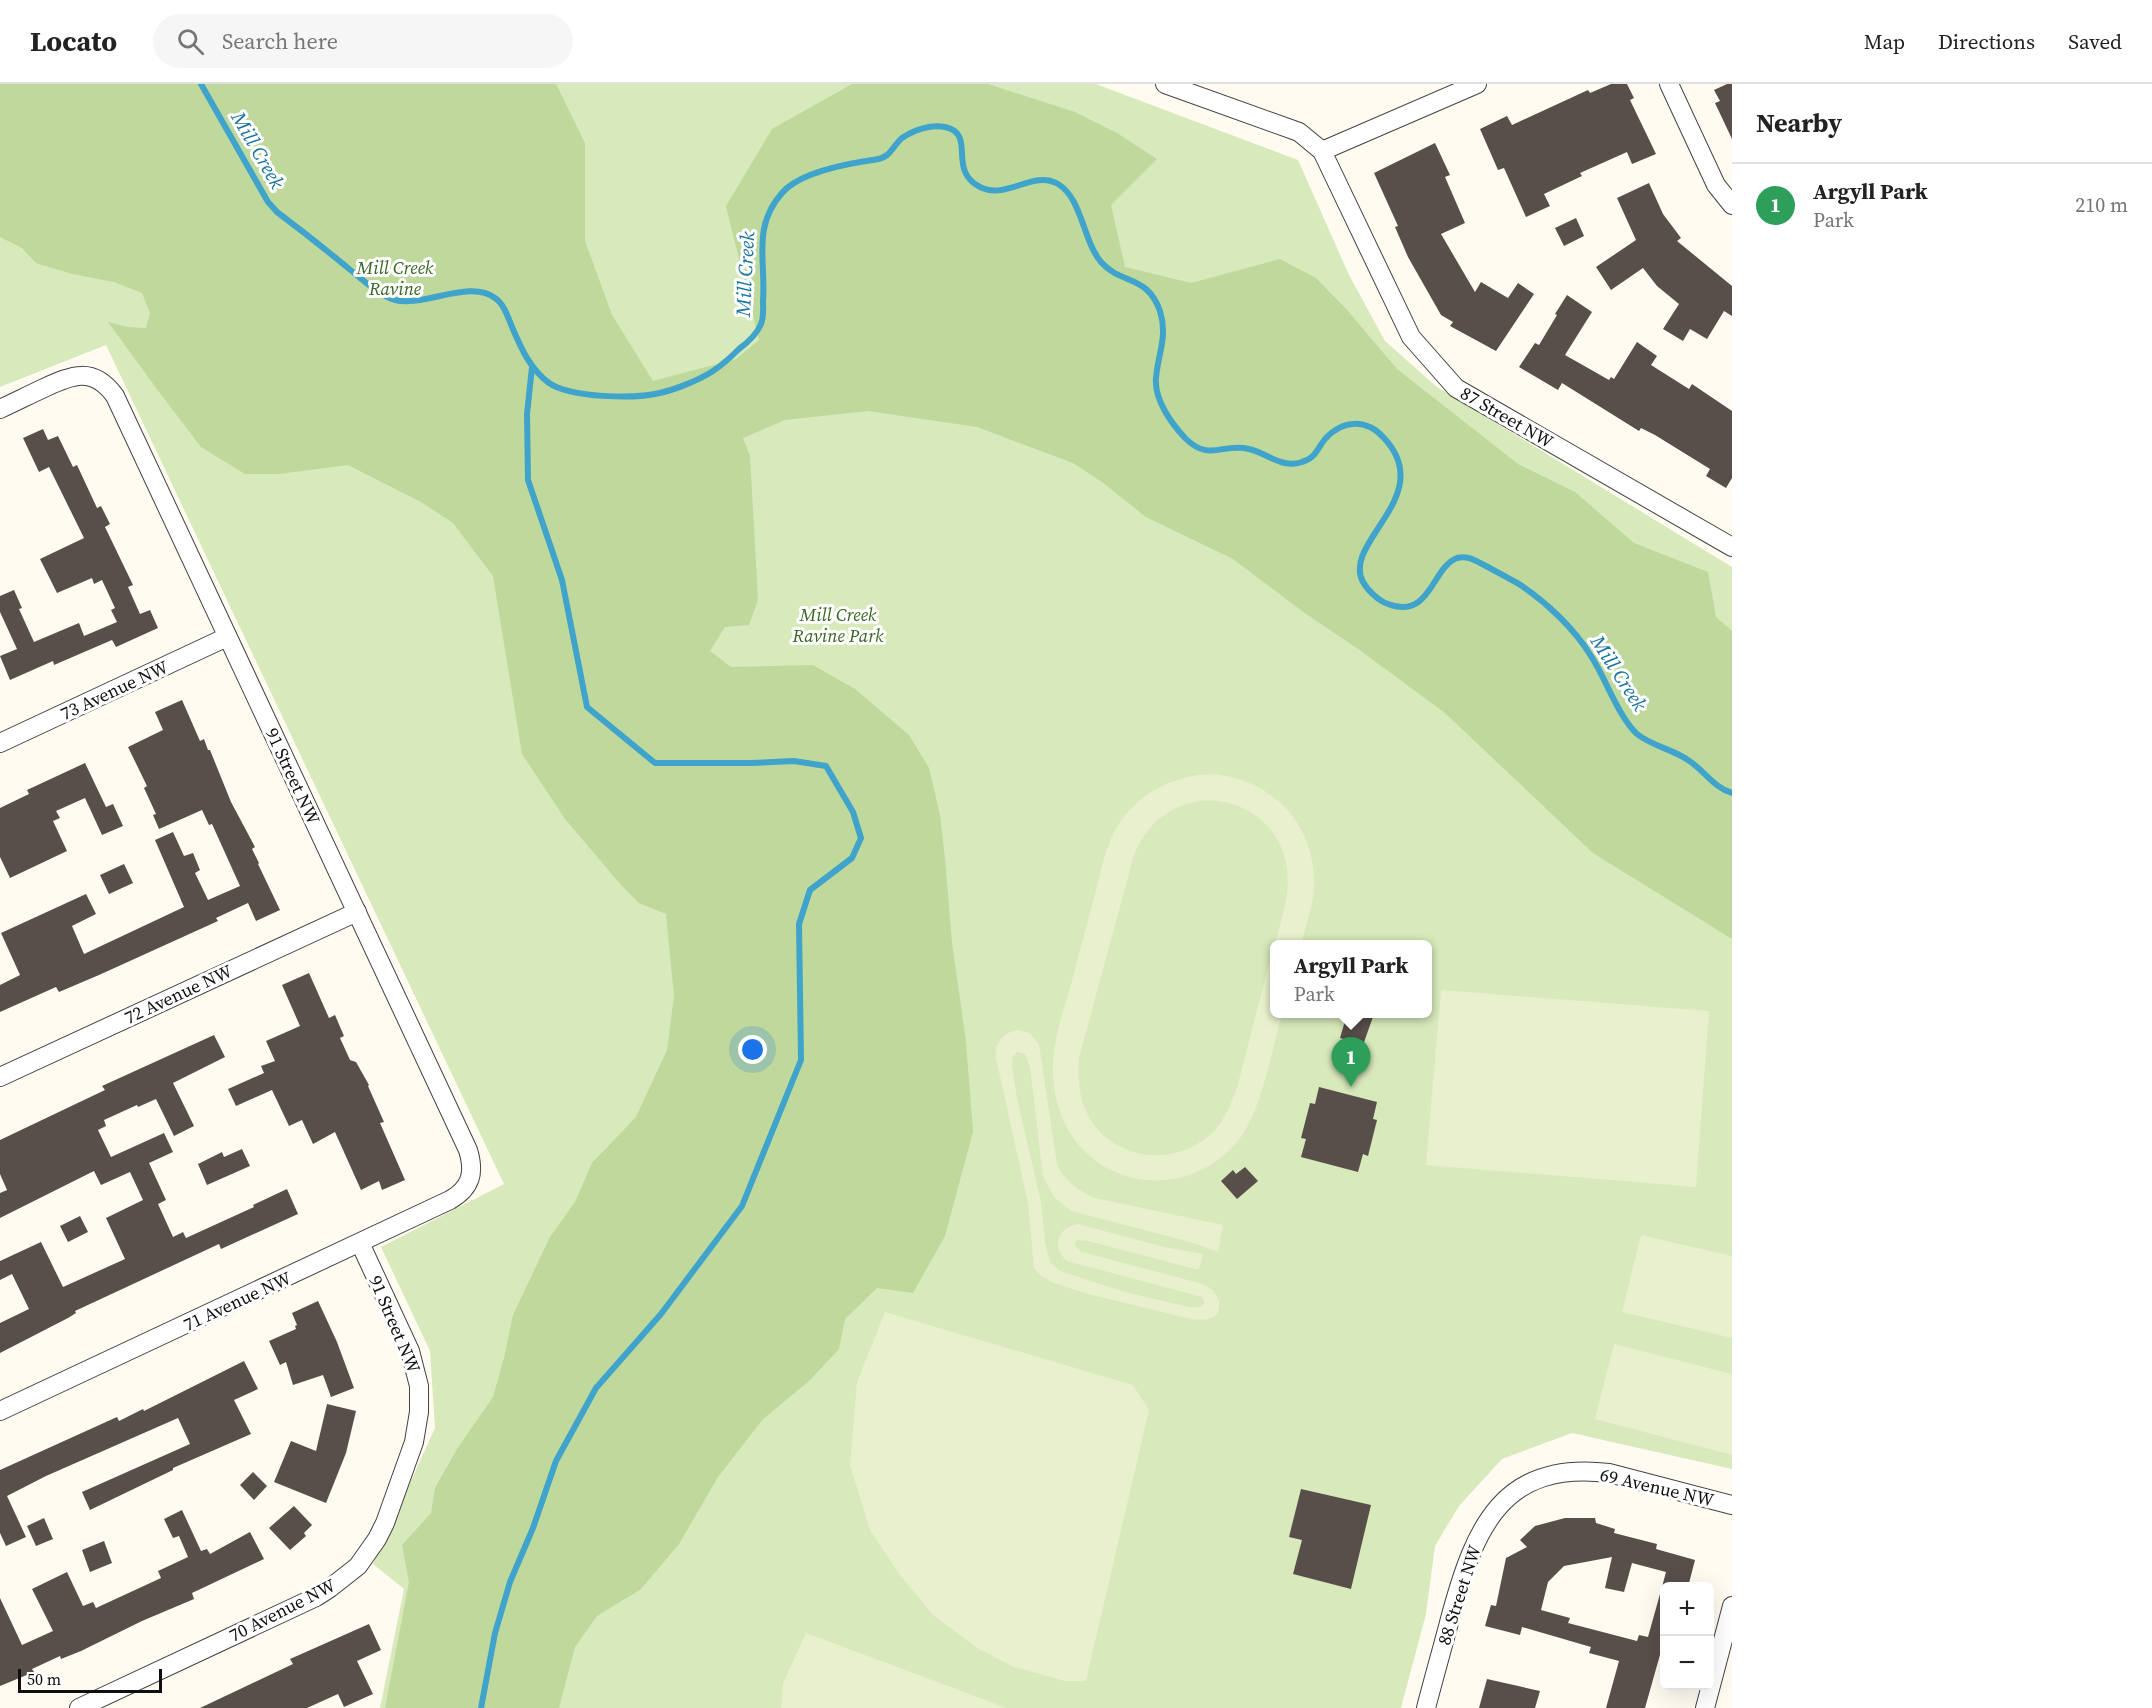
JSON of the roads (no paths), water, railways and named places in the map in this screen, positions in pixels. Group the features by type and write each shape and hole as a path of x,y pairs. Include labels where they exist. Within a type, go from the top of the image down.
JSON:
{"street":[{"path":"1165,84 1299,132 1322,151 1477,84"},
{"path":"1669,84 1716,185 1732,205"},
{"name":"87 Street NW","path":"1322,151 1412,337 1456,388 1732,548"},
{"name":"91 Street NW","path":"0,409 69,377 79,375 93,378 109,388 120,404 468,1150 472,1168 470,1183"},
{"name":"73 Avenue NW","path":"0,743 227,637"},
{"name":"72 Avenue NW","path":"0,1077 357,912"},
{"name":"71 Avenue NW","path":"0,1411 459,1195 470,1183"},
{"name":"91 Street NW","path":"360,1243 405,1339 417,1371 420,1386 420,1412 414,1442"},
{"name":"70 Avenue NW","path":"80,1708 301,1605 342,1579 358,1566 377,1539 414,1442"},
{"name":"69 Avenue NW","path":"1513,1492 1560,1473 1592,1471 1609,1473 1732,1505"},
{"name":"88 Street NW","path":"1426,1708 1460,1581 1471,1549 1489,1519 1513,1492"},
{"path":"1705,1708 1732,1606"}],"waterway":[{"name":"Mill Creek","path":"201,84 268,202 277,212 370,286 389,298 407,301 460,292 485,293 501,304 527,358 542,377 559,388 603,396 649,395 681,387 713,371 752,338 763,316 762,244 767,218 773,206 789,186 821,171 882,158 902,138 917,130 940,126 955,131 960,137 965,172 971,181 982,188 992,190 1011,188 1039,180 1058,184 1072,199 1090,243 1101,262 1117,274 1141,285 1155,299 1163,329 1156,386 1169,418 1185,438 1194,445 1209,451 1232,448 1249,449 1281,462 1295,464 1310,458 1325,439 1339,428 1355,424 1370,427 1384,438 1398,459 1400,479 1395,499 1365,551 1360,567 1363,582 1371,592 1388,604 1402,607 1413,605 1429,591 1448,564 1462,557 1473,559 1519,584 1549,607 1576,635 1596,665 1624,718 1637,734 1688,760 1714,783 1732,793"},
{"path":"481,1708 495,1633 510,1582 533,1528 556,1461 596,1388 661,1314 742,1206 801,1060 799,924 810,890 852,858 861,838 853,812 826,766 794,761 655,763 587,707 562,580 528,480 527,414 532,367"}],"place":[{"name":"Argyll Park","path":"1351,1087"}],"park label":[{"name":"Mill Creek Ravine","path":"395,277"},
{"name":"Mill Creek Ravine Park","path":"838,624"}]}
